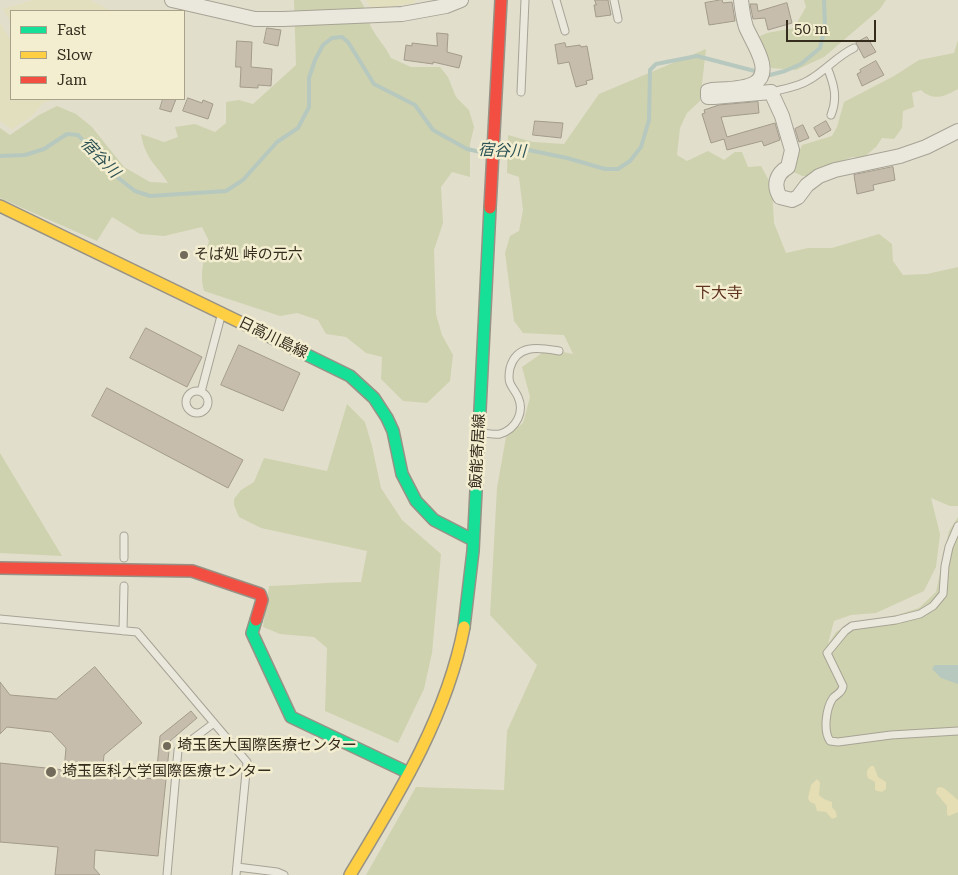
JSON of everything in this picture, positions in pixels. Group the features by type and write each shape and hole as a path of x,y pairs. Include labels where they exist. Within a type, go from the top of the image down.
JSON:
{"main road":[{"name":"飯能寄居線","path":"350,875 409,772 431,729 456,660 468,599 479,433 501,0"},
{"name":"日高川島線","path":"0,206 339,370 362,386 386,416 395,440 401,472 415,500 424,512 435,520 473,540"},
{"path":"0,568 192,571 260,594 262,600 252,633 291,717 409,772"}],"street":[{"path":"172,0 216,5 255,19 402,14 446,6 460,0"},
{"path":"741,0 746,25 763,68 760,78 754,84 744,87 712,90 708,91 707,94 708,97 714,97 771,92 782,116 792,150 788,168 781,171 776,179 775,189 780,197 792,200 798,197 807,185 819,176 835,170 900,156 926,147 958,131"}],"lane":[{"path":"521,92 525,0"},
{"path":"556,0 565,32"},
{"path":"614,0 618,19"},
{"path":"771,92 809,80 843,53 854,48"},
{"path":"827,67 836,93 835,106 831,115"},
{"path":"201,392 221,313"},
{"path":"479,433 498,434 515,425 520,407 518,397 509,382 509,372 511,363 516,356 521,351 529,348 559,351"},
{"path":"958,526 949,547 945,566 943,594 933,606 920,614 896,620 852,626 845,630 827,653 843,686 842,691 832,700 825,725 830,741 838,742 891,735 958,731"},
{"path":"124,536 124,558"},
{"path":"123,631 124,586"},
{"path":"0,619 137,632 247,762 236,871 277,872 284,875"},
{"path":"167,875 178,750 214,722"}],"shaded area":[{"path":"33,0 90,0 109,10 10,10 10,20 3,9"},
{"path":"366,0 415,0 415,3 387,7 370,7"},
{"path":"0,23 10,39 10,100 51,100 43,103 32,116 12,129 0,121"},
{"path":"935,665 958,665 958,684 941,678 932,669"}],"green space":[{"path":"294,0 360,0 371,27 391,58 411,67 440,67 448,77 456,97 469,110 474,127 470,144 470,177 452,172 441,187 443,223 434,250 436,314 442,335 453,355 450,381 427,403 403,401 381,379 382,357 366,353 346,337 326,334 318,320 297,313 280,316 204,291 202,272 209,241 202,227 164,236 140,234 112,217 97,241 0,198 0,128 10,135 39,115 57,106 76,114 92,127 124,167 150,182 168,183 145,150 141,134 164,142 178,137 175,127 195,124 215,132 226,123 226,102 239,100 253,104 296,65"},
{"path":"804,0 886,0 880,9 824,57 796,70 771,68 754,39 767,33 794,28 806,7"},
{"path":"958,40 958,89 940,97 930,96 921,90 912,93 914,107 903,111 902,128 894,139 882,138 876,147 864,157 852,157 823,168 812,176 802,176 792,171 802,145 832,136 837,127 844,102 894,76 919,60 954,53"},
{"path":"706,49 700,101 687,113 680,128 677,155 687,161 708,151 724,160 735,152 742,152 748,167 761,166 772,186 774,223 786,253 808,248 832,248 879,234 892,244 893,261 903,275 927,274 958,267 958,506 950,506 931,498 940,534 936,567 924,591 876,613 851,615 834,621 828,644 836,632 852,622 884,619 919,608 936,592 949,531 958,517 958,875 366,875 416,787 504,790 507,731 537,665 490,615 497,488 506,437 523,423 530,397 522,367 548,349 573,354 564,335 523,333 514,321 505,253 510,236 519,231 523,210 519,177 507,173 508,135 533,142 564,144 599,94"},
{"path":"347,404 365,422 381,488 402,520 441,554 432,653 424,689 398,743 325,711 327,648 314,637 280,634 263,627 269,586 361,582 367,551 261,528 239,517 234,505 234,499 241,490 254,482 264,458 327,471"},
{"path":"0,453 62,556 0,553"}],"sand":[{"path":"871,766 874,766 878,777 886,782 886,789 883,791 875,790 875,782 868,778 867,772"},
{"path":"817,779 820,782 819,795 832,802 832,807 837,817 832,819 826,812 817,811 815,804 810,802 808,798 811,785"},
{"path":"937,788 944,788 958,800 958,812 947,815 947,806 936,793"}],"building":[{"path":"595,0 608,0 611,15 596,17"},
{"path":"722,0 723,3 732,2 735,21 709,25 705,3"},
{"path":"787,3 792,23 768,30 765,18 753,19 750,4 757,4 758,11"},
{"path":"267,28 281,30 278,46 264,43"},
{"path":"437,33 448,34 447,52 462,56 459,68 433,62 433,64 404,60 406,45 412,46 412,43 437,46"},
{"path":"867,37 876,52 864,58 856,43"},
{"path":"237,41 252,42 251,67 272,69 271,86 258,85 258,88 240,87 241,67 236,67"},
{"path":"565,43 566,47 587,46 593,79 586,81 587,84 576,87 569,62 558,64 555,45"},
{"path":"876,61 884,75 862,86 857,74 861,72 860,70"},
{"path":"188,98 202,103 203,100 213,104 208,119 183,111"},
{"path":"163,100 176,100 171,112 160,109"},
{"path":"758,102 759,113 721,117 727,137 775,123 780,140 764,146 762,141 727,150 724,139 711,143 702,114 705,113 704,110 719,105"},
{"path":"535,121 563,123 561,138 533,135"},
{"path":"826,121 831,130 819,137 814,128"},
{"path":"803,125 809,138 799,142 795,129"},
{"path":"893,167 895,180 873,185 874,190 857,194 854,175"},
{"path":"146,328 202,357 187,387 130,358"},
{"path":"239,345 300,373 283,411 221,385"},
{"path":"107,388 243,460 228,488 92,416"},
{"name":"埼玉医科大学国際医療センター","path":"95,667 142,723 104,755 102,775 156,779 160,736 191,711 197,718 170,741 158,856 95,850 94,868 100,875 55,875 58,847 0,842 0,763 64,770 66,748 51,732 7,727 0,734 0,682 10,695 56,699"}],"waterway":[{"name":"宿谷川","path":"500,150 519,148 567,158 605,169 618,169 630,161 641,147 649,120 650,70 656,64 697,56 770,75 785,71 801,64 820,48 825,27 824,0"},
{"name":"宿谷川","path":"0,156 25,155 44,149 67,134 78,135 117,177 135,191 150,196 226,191 243,180 277,142 298,128 309,107 309,78 315,60 323,45 332,38 342,37 348,42 374,84 415,105 433,130 467,149 481,152 488,151"}],"traffic: fast":[{"path":"464,627 473,551 490,208"},
{"path":"252,328 350,376 374,398 393,431 402,474 416,501 434,520 473,540"},
{"path":"256,620 252,633 291,717 409,773"}],"traffic: slow":[{"path":"0,206 252,328"},
{"path":"350,875 402,786 433,724 446,693 464,627"}],"traffic: jam":[{"path":"490,208 501,0"},
{"path":"0,568 192,571 260,594 262,600 256,620"}],"place":[{"name":"そば処 峠の元六","path":"184,255"},
{"name":"埼玉医大国際医療センター","path":"167,746"},
{"name":"埼玉医科大学国際医療センター","path":"51,772"}],"district":[{"name":"下大寺","path":"719,293"}]}
